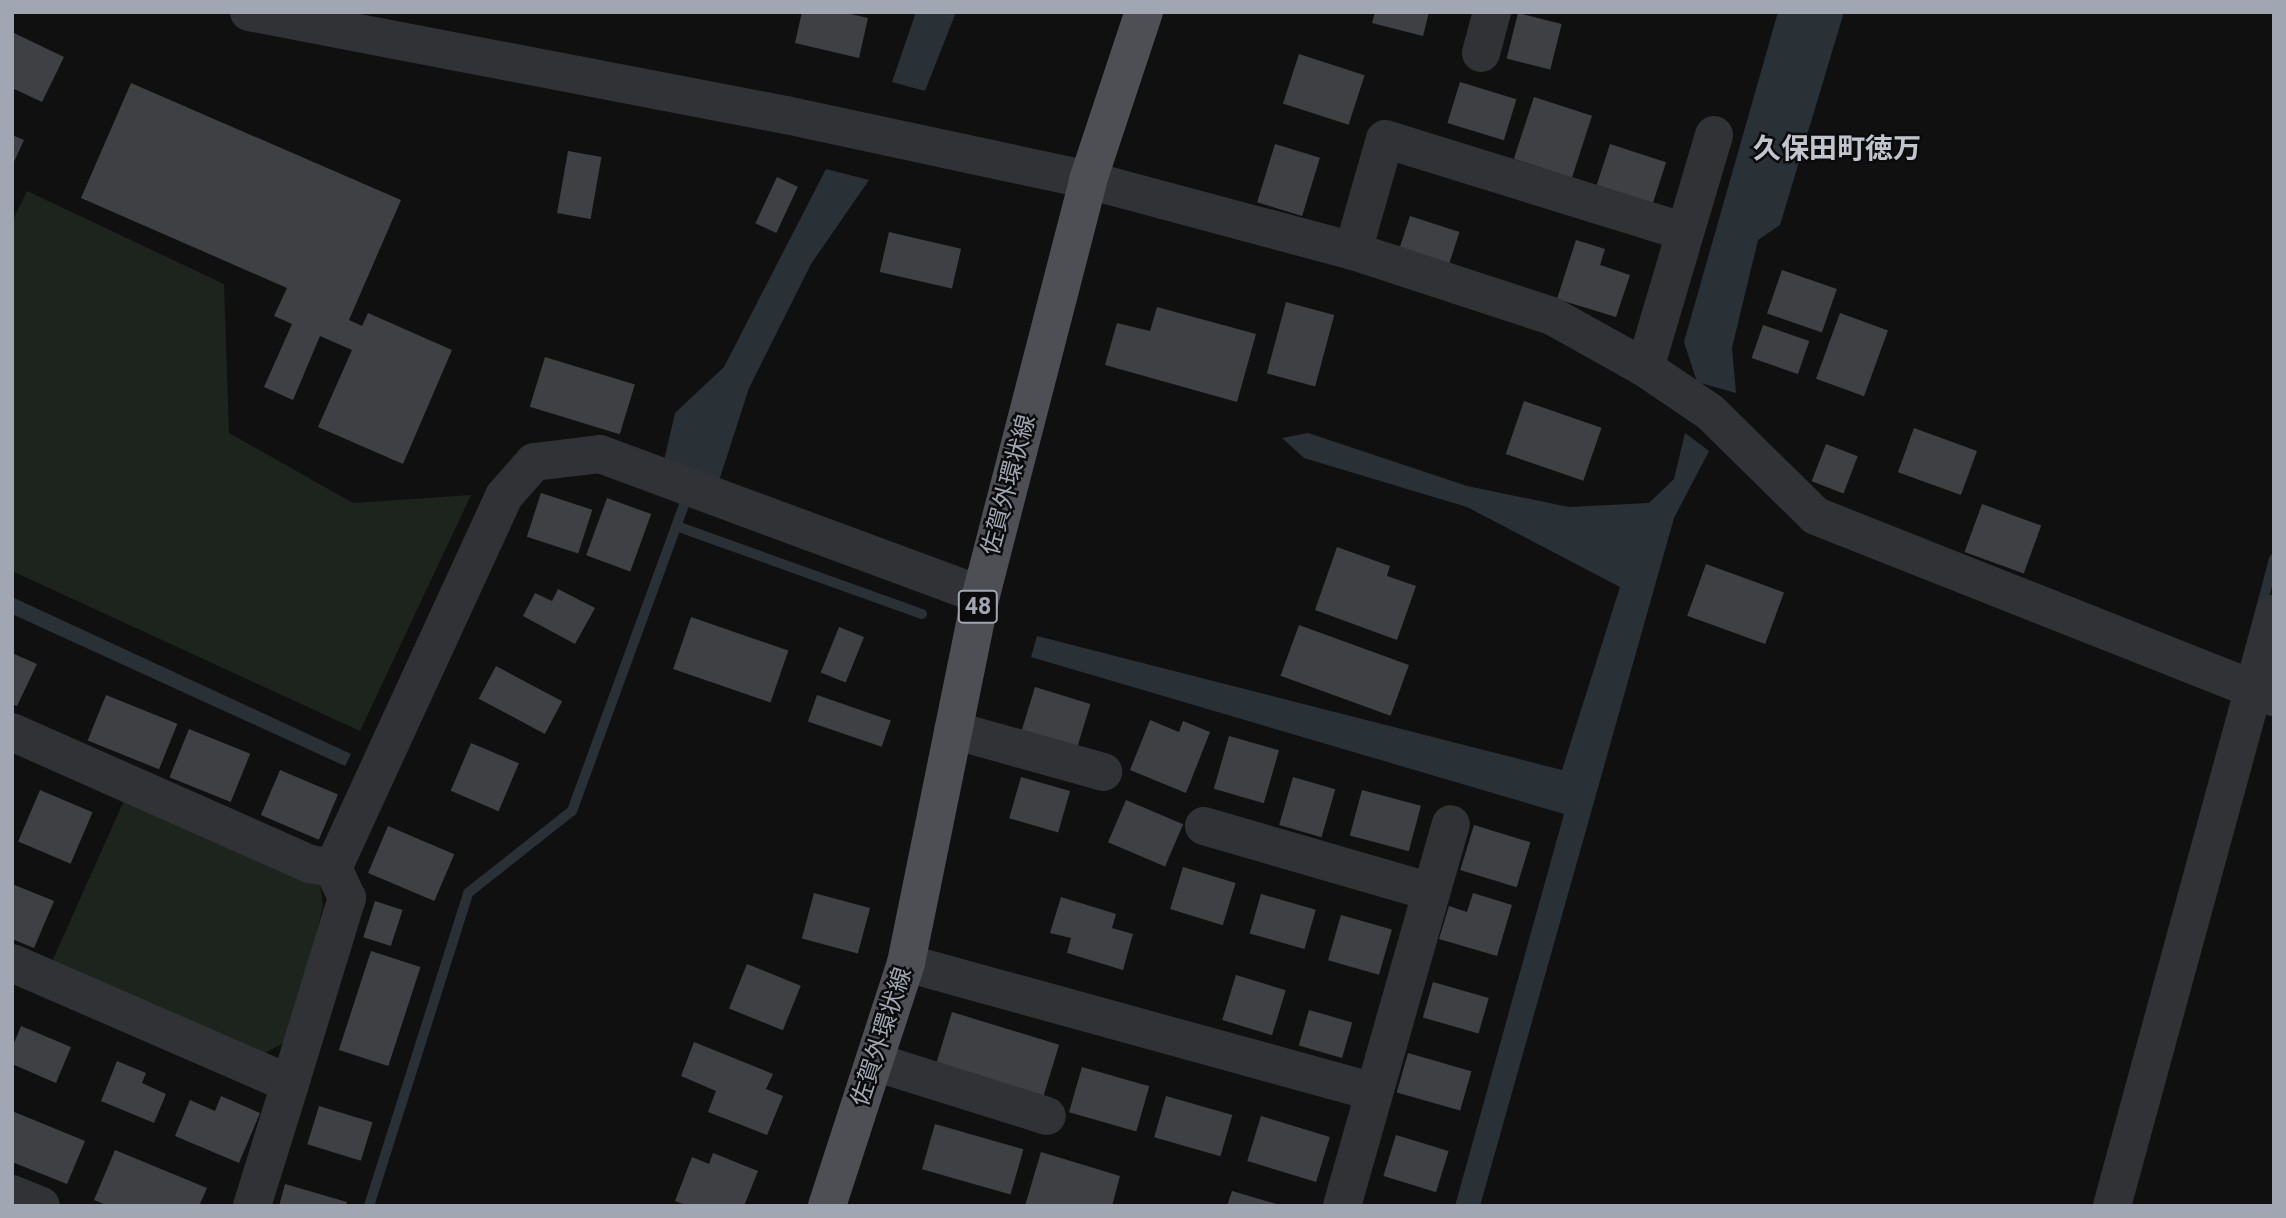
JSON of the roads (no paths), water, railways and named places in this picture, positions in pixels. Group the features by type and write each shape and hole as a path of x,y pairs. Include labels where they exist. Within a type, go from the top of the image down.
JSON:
{"main road":[{"name":"佐賀外環状線","path":"827,1206 906,962 981,595 1088,180 1144,12"}],"street":[{"path":"249,12 315,19 1088,180 1353,251 1552,316 1645,368 1710,412 1816,516 2250,688"},
{"path":"1481,53 1492,12"},
{"path":"1645,368 1714,135"},
{"path":"1353,251 1385,139 1685,232"},
{"path":"252,1206 347,898 333,868 504,496 534,462 600,454 981,595"},
{"path":"2112,1206 2250,688 2274,614"},
{"path":"953,730 1103,772"},
{"path":"12,732 310,864 333,868"},
{"path":"1342,1206 1451,824"},
{"path":"1204,826 1431,892"},
{"path":"906,962 1374,1092"},
{"path":"12,963 290,1084"},
{"path":"875,1062 1047,1116"},
{"path":"12,1194 41,1206"}],"waterway":[{"path":"369,1206 468,893 572,811 684,505"},
{"path":"679,527 922,614"},
{"path":"2260,612 2274,559"}],"district":[{"name":"久保田町徳万","path":"1837,149"}]}
